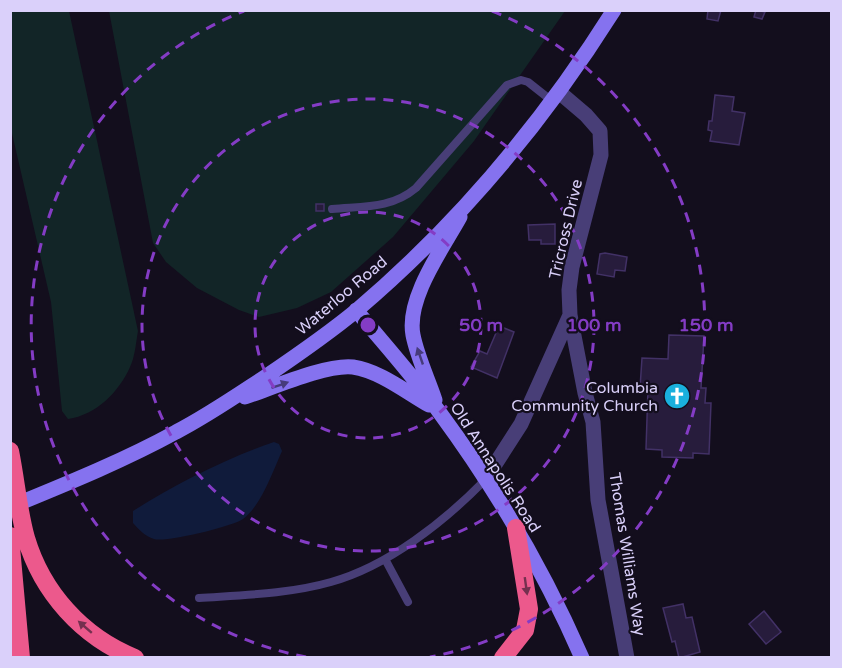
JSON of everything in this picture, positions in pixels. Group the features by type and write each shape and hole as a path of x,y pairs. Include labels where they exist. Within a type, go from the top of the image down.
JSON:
{"highway":[{"path":"10,451 26,536 34,561 47,585 66,609 89,632 118,651 135,657"},
{"path":"503,657 525,630 529,609 516,528"},
{"path":"10,536 21,657"}],"main road":[{"name":"Waterloo Road","path":"10,507 127,457 178,432 225,404 287,362 356,310 469,201 510,154 555,97 614,10"},
{"path":"439,411 413,335 412,320 423,286 469,201"},
{"name":"Old Annapolis Road","path":"356,310 439,411 485,480 516,528 561,608 582,657"},
{"path":"225,404 317,373 352,367 380,377 439,411"}],"street":[{"name":"Tricross Drive","path":"485,480 521,424 570,315 569,290 572,267 601,155 600,131 594,123 555,97"},
{"name":"Thomas Williams Way","path":"570,315 593,422 598,500 627,657"}],"lane":[{"path":"332,209 384,204 404,198 416,188 498,94 514,81 528,82 555,97"},
{"path":"199,598 273,593 330,582 367,569 385,559 462,504 485,480"},
{"path":"385,559 408,602"}],"green space":[{"path":"10,11 69,11 138,331 132,363 120,385 105,401 88,413 68,419 62,411 51,302 11,129"},
{"path":"109,11 565,11 474,141 393,237 331,292 297,308 259,317 239,310 197,288 166,262 153,243"}],"water":[{"path":"274,442 279,444 282,451 261,497 243,519 227,526 161,540 148,536 133,523 133,511 166,491 219,464"}],"building":[{"path":"708,10 721,10 718,21 707,19"},
{"path":"756,10 765,12 762,19 754,17"},
{"path":"715,95 734,97 732,111 745,113 739,145 710,141 712,131 708,130 709,121 712,121"},
{"path":"316,204 324,204 324,211 316,211"},
{"path":"555,224 555,244 541,244 541,240 529,240 528,225"},
{"path":"600,254 627,257 625,271 615,270 614,277 597,274"},
{"path":"499,326 514,332 497,378 471,367 480,351 487,354"},
{"name":"Columbia Community Church","path":"669,335 704,336 701,388 706,388 705,403 711,403 709,454 693,453 693,458 662,457 662,450 646,449 648,388 640,388 642,358 668,359"},
{"path":"683,604 686,618 692,617 700,652 679,658 663,608"},
{"path":"764,611 781,632 766,644 749,624"}],"place":[{"name":"Columbia Community Church","path":"677,396"}]}
